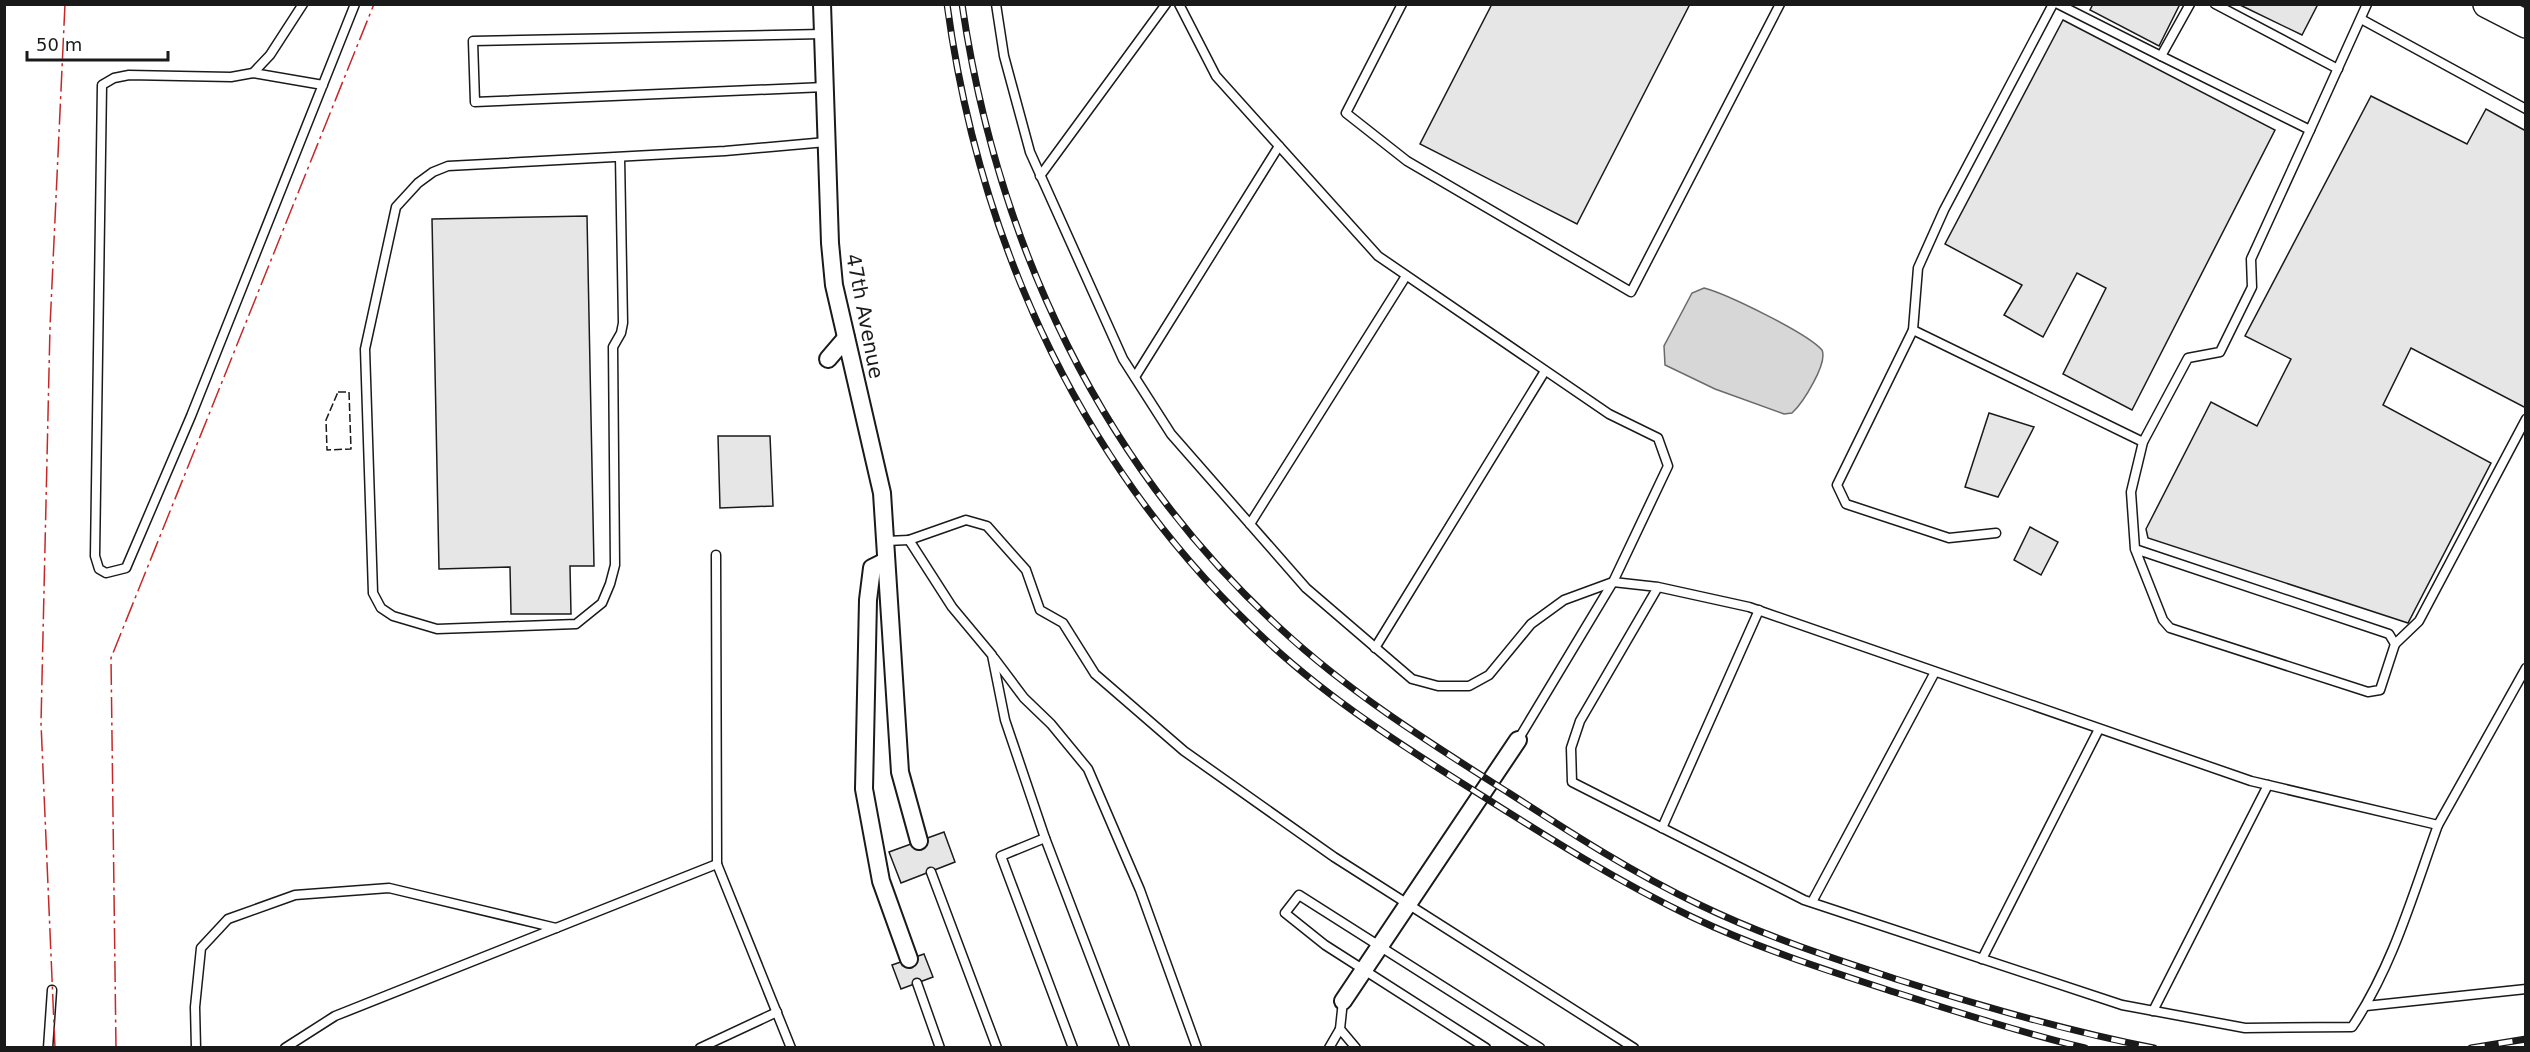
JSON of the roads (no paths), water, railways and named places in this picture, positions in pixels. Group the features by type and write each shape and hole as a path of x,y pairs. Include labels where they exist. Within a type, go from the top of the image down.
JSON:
{"main road":[{"path":"2487,4 2526,24"}],"street":[{"name":"47th Avenue","path":"822,4 826,142 834,285 882,493 900,772 919,841"},
{"path":"828,359 846,338"},
{"path":"886,561 872,568 870,579 864,789 881,882 909,959"},
{"path":"1343,1001 1518,740"}],"lane":[{"path":"254,73 270,55 303,4"},
{"path":"323,85 254,73 231,77 129,75 114,78 102,85 95,556 99,569 106,573 126,568 191,416 323,85 355,4"},
{"path":"996,4 1007,67 1030,152 1123,359 1171,434 1306,588 1412,679 1438,686 1469,686 1490,675 1531,624 1564,600 1613,582 1658,587 1759,610 2099,729 2268,785 2438,825"},
{"path":"1040,176 1166,4"},
{"path":"1179,4 1216,76 1378,256 1609,414 1658,438 1668,466 1613,582 1518,740"},
{"path":"1402,4 1346,113 1407,161 1631,292 1779,4"},
{"path":"1996,533 1949,538 1846,504 1837,485 1913,330 1918,268 1944,210 2053,4"},
{"path":"2058,4 2310,130"},
{"path":"2161,56 2190,4"},
{"path":"2214,4 2338,69"},
{"path":"2367,4 2251,259 2252,287 2220,352 2188,358 2143,442 2131,492 2135,549 2163,620 2170,628 2368,692 2380,690 2395,644 2419,621 2526,419"},
{"path":"2361,19 2526,109"},
{"path":"823,34 473,41 475,102 825,87"},
{"path":"620,157 623,323 621,333 613,347 615,565 602,603 576,624 437,629 393,616 381,608 373,593 365,349 396,207 418,183 433,172 448,166 620,157 826,142"},
{"path":"1135,377 1279,146"},
{"path":"1250,524 1406,276"},
{"path":"1913,330 2143,442"},
{"path":"1376,648 1545,371"},
{"path":"886,541 909,540 966,520 987,526 1026,570 1040,610 1063,623 1095,674 1184,751 1334,857 1634,1047"},
{"path":"909,540 951,607 992,655 1024,698 1051,724 1088,769 1140,890 1197,1047"},
{"path":"2135,549 2389,634 2395,644"},
{"path":"716,555 717,864 791,1047"},
{"path":"1658,587 1580,721 1570,748 1572,782 1812,902 2122,1005 2245,1028 2352,1027 2385,969 2438,825 2526,668"},
{"path":"1662,828 1759,610"},
{"path":"992,655 1005,720 1045,838 1125,1047"},
{"path":"1812,902 1935,672"},
{"path":"1982,959 2099,729"},
{"path":"2153,1011 2268,785"},
{"path":"1045,838 1001,856 1073,1047"},
{"path":"285,1047 335,1016 717,864"},
{"path":"931,872 997,1047"},
{"path":"196,1047 195,1007 201,948 228,919 296,895 389,888 556,928"},
{"path":"1486,1047 1325,945 1285,913 1299,895 1540,1047"},
{"path":"918,982 940,1047"},
{"path":"2366,1006 2526,989"},
{"path":"48,1047 52,990"},
{"path":"1329,1047 1340,1029 1343,1001"},
{"path":"700,1047 777,1012"},
{"path":"1340,1029 1356,1047"}],"railway":[{"path":"947,4 963,95 985,183 1015,269 1051,352 1095,431 1146,506 1204,577 1269,643 1319,686 1400,743 1560,845 1665,904 1741,939 1817,967 1965,1014 2085,1048"},
{"path":"962,4 978,93 1001,179 1031,264 1067,345 1110,422 1160,496 1217,565 1307,652 1363,696 1450,755 1603,852 1700,905 1773,937 1962,1000 2089,1034 2154,1048"},
{"path":"2471,1048 2526,1039"}]}
